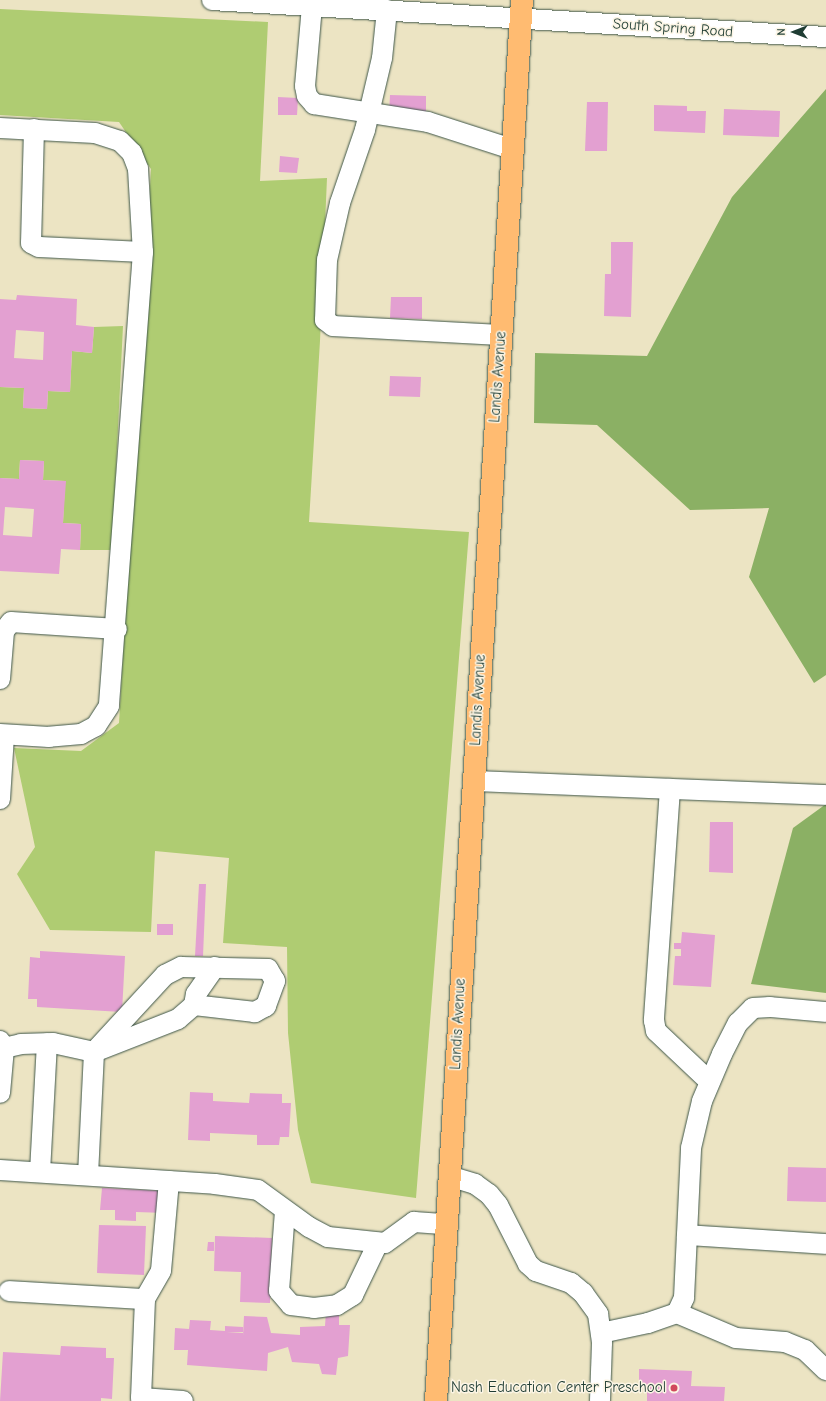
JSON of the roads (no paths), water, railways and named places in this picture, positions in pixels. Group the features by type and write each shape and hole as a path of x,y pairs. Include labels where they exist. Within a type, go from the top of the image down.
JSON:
{"main road":[{"name":"Landis Avenue","path":"436,1401 521,9"}],"street":[{"name":"South Spring Road","path":"212,0 387,10 521,9 826,37"},
{"path":"312,6 305,68 308,96 314,104 369,114 428,122 512,149"},
{"path":"387,10 382,58 369,114 340,203 327,260 325,320 333,326 500,335"},
{"path":"0,128 95,132 120,141 132,153 138,169 141,186 143,252 117,629 109,706 96,726 68,736 2,734 0,800"},
{"path":"34,129 31,243 39,247 143,252"},
{"path":"0,679 4,631 11,622 117,629"},
{"path":"473,780 826,795"},
{"path":"670,789 654,1020 656,1030 710,1082"},
{"path":"88,1175 94,1052 165,975 181,967 268,969 275,981 266,1006 255,1012 194,1005"},
{"path":"0,1093 2,1044 47,1043 94,1052 178,1019 194,1005 196,994 215,967"},
{"path":"677,1313 684,1298 691,1148 702,1101 738,1023 753,1008 770,1007 826,1012"},
{"path":"40,1172 47,1043"},
{"path":"0,1170 169,1181 258,1190 285,1211 328,1237 385,1243 414,1222 446,1224"},
{"path":"449,1176 475,1184 489,1194 498,1205 528,1264 536,1271 571,1284 583,1293 598,1314 601,1332 600,1401"},
{"path":"169,1181 160,1271 145,1299 141,1400 183,1401"},
{"path":"285,1211 279,1291 291,1306 314,1308 337,1305 354,1295 378,1243"},
{"path":"687,1235 826,1244"},
{"path":"9,1291 145,1299"},
{"path":"601,1332 648,1323 677,1313 736,1338 785,1342 805,1350 826,1370"}],"place":[{"name":"Nash Education Center Preschool","path":"674,1388"}]}
